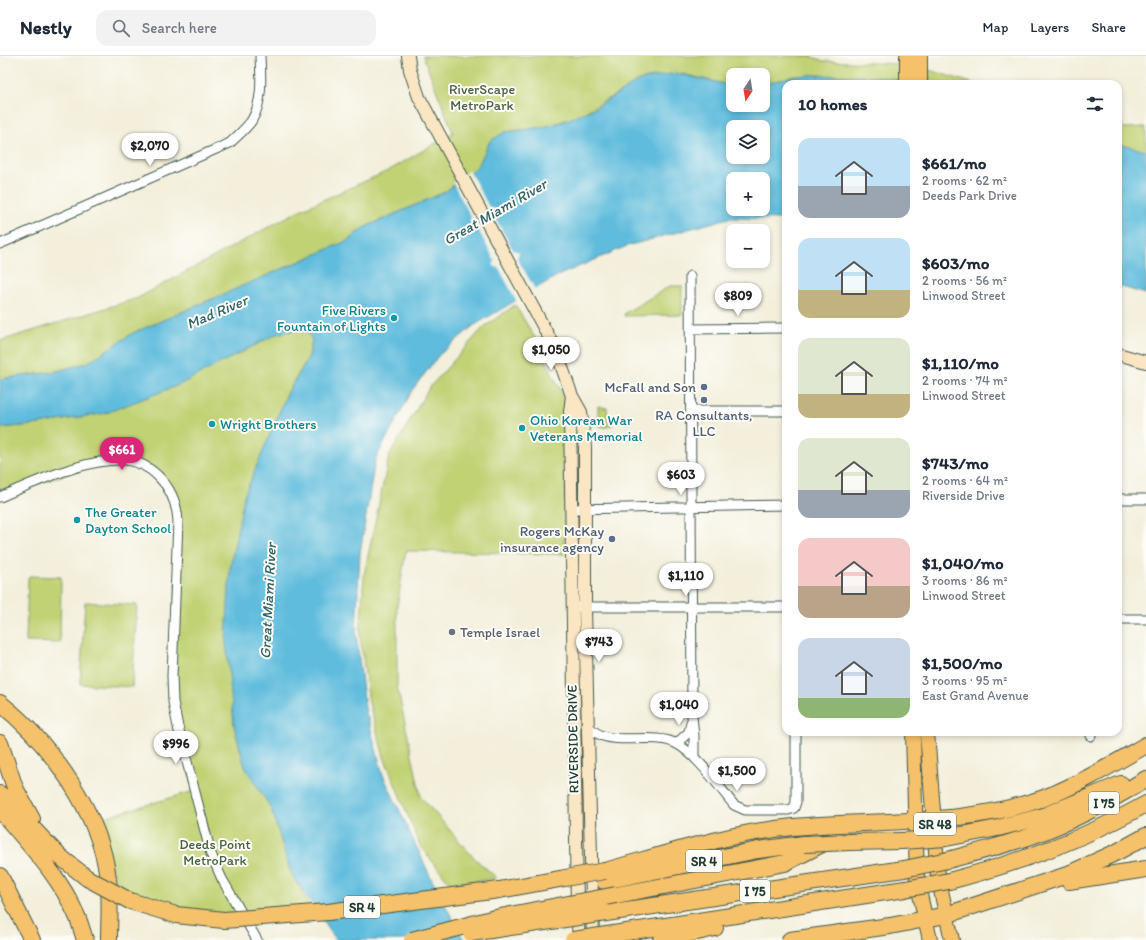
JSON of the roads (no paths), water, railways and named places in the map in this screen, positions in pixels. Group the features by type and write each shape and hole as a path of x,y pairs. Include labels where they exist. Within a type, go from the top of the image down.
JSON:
{"highway":[{"path":"0,703 42,744 70,783 91,821 104,855 108,879 109,940"},
{"path":"0,743 15,788 43,840"},
{"path":"604,876 740,835 792,827 934,820 974,815 1044,798 1105,769 1146,744"},
{"name":"I 75","path":"428,940 904,869 948,860 1027,837 1066,822 1098,807 1143,781"},
{"name":"SR 4","path":"0,794 63,860 87,878 130,901 176,915 224,920 328,912 565,882 758,850 804,844 946,838 1022,822 1067,807 1116,785 1143,781"},
{"name":"I 75","path":"573,940 600,938 905,889 949,880 1005,866 1042,854 1096,830 1146,804"},
{"path":"0,810 38,855 58,883 76,913 85,940"},
{"path":"412,940 495,918 785,863 852,828 868,824"},
{"path":"790,940 924,920 946,915 1042,884 1089,866 1146,836"},
{"path":"1042,884 1053,884 1146,869"},
{"path":"0,876 32,940"},
{"path":"661,940 741,923 768,911"}],"main road":[{"name":"RIVERSIDE DRIVE","path":"408,56 410,70 419,97 439,137 549,338 561,362 572,396 581,412 584,429 586,509 585,608 588,725 600,938"},
{"path":"909,80 916,61"},
{"path":"916,61 919,80"},
{"path":"1122,355 1146,362"},
{"name":"RIVERSIDE DRIVE","path":"572,396 570,412 572,607 577,909 579,940"},
{"name":"SR 48","path":"913,736 917,881 924,920 930,940"},
{"name":"SR 48","path":"927,736 938,877 952,940"}],"street":[{"path":"0,244 230,143 251,121 257,106 261,89 260,56"},
{"path":"690,276 692,716 694,757"},
{"path":"690,329 782,328"},
{"path":"691,411 782,411"},
{"path":"0,497 72,469 116,460 139,463 152,471 166,484 177,511 178,521 172,676 173,702 178,727 211,854 222,879 257,940"},
{"path":"1122,499 1146,499"},
{"path":"572,509 782,505"},
{"path":"572,607 782,607"},
{"path":"1122,619 1146,619"},
{"path":"676,743 689,732 692,716"},
{"path":"588,725 593,731 602,736 613,738 652,737 676,743 694,757 734,805 745,810 788,810 794,808 796,802 796,736"}],"water":[{"path":"675,73 726,84 726,112 770,112 770,82 795,76 812,75 877,77 899,80 782,80 782,219 729,218 627,246 557,276 473,326 439,355 413,389 375,460 360,553 356,632 365,708 383,775 433,882 464,940 336,940 291,873 271,808 245,767 234,726 226,642 230,568 244,496 287,394 309,356 312,340 307,332 294,330 276,334 179,385 106,413 32,425 0,428 0,379 53,372 87,363 133,333 347,241 363,228 445,192 478,166 490,141 505,132 544,127 565,121 597,107 638,81"},
{"path":"1122,145 1146,151 1146,294 1122,287"}],"place":[{"name":"Five Rivers Fountain of Lights","path":"394,318"},
{"name":"McFall and Son","path":"704,387"},
{"name":"RA Consultants, LLC","path":"704,400"},
{"name":"Wright Brothers","path":"212,424"},
{"name":"Ohio Korean War Veterans Memorial","path":"522,428"},
{"name":"The Greater Dayton School","path":"77,520"},
{"name":"Rogers McKay insurance agency","path":"612,539"},
{"name":"Temple Israel","path":"452,632"}],"park label":[{"name":"RiverScape MetroPark","path":"482,98"},
{"name":"Deeds Point MetroPark","path":"215,852"}],"water label":[{"name":"Great Miami River","path":"495,212"},
{"name":"Mad River","path":"217,312"},
{"name":"Great Miami River","path":"268,601"}]}
